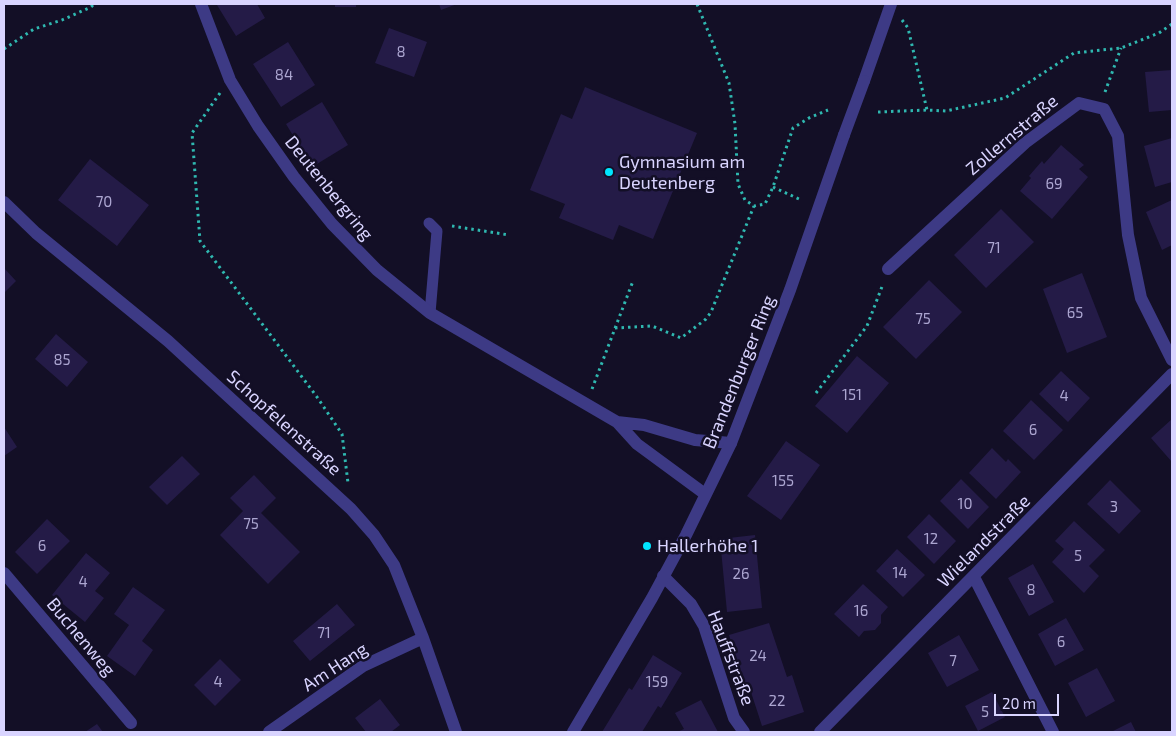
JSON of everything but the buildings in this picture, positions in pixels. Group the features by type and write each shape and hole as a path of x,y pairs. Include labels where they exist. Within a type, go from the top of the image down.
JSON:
{"street":[{"name":"Deutenbergring","path":"201,4 230,80 258,126 294,177 332,224 377,270 430,313 617,422 637,444 706,494"},
{"name":"Brandenburger Ring","path":"573,732 652,598 686,535 731,443 790,290 891,4"},
{"name":"Zollernstraße","path":"888,269 1026,143 1079,103 1100,108"},
{"path":"1100,108 1104,110 1118,136 1128,236 1141,298 1172,360"},
{"name":"Schopfelenstraße","path":"4,202 36,233 168,341 351,509 374,535 394,566 423,638 456,732"},
{"name":"Wielandstraße","path":"820,732 1172,374"},
{"name":"Deutenbergring","path":"617,422 644,425 695,440 731,443"},
{"name":"Buchenweg","path":"4,573 131,724"},
{"name":"Hauffstraße","path":"663,576 691,604 704,626 734,718 744,732"},
{"path":"974,576 1052,732"},
{"name":"Am Hang","path":"269,732 363,666 423,638"}],"lane":[{"path":"430,313 433,227"}],"path":[{"path":"4,50 34,29 62,20 94,4"},
{"path":"697,4 729,83 735,124 738,184 745,200 754,206 765,204 773,187 793,128 809,118 828,110"},
{"path":"901,18 908,28 927,110"},
{"path":"878,112 946,111 1005,98 1074,53 1121,48 1159,33 1172,24"},
{"path":"1100,108 1121,48"},
{"path":"230,80 192,132 200,241 342,434 351,509"},
{"path":"773,187 801,200"},
{"path":"615,328 652,326 681,338 706,319 711,312 754,206"},
{"path":"433,227 454,225 508,235"},
{"path":"816,393 867,326 888,269"},
{"path":"587,404 633,282"}],"place":[{"name":"Gymnasium am Deutenberg","path":"609,172"},
{"name":"Hallerhöhe 1","path":"647,546"}]}
